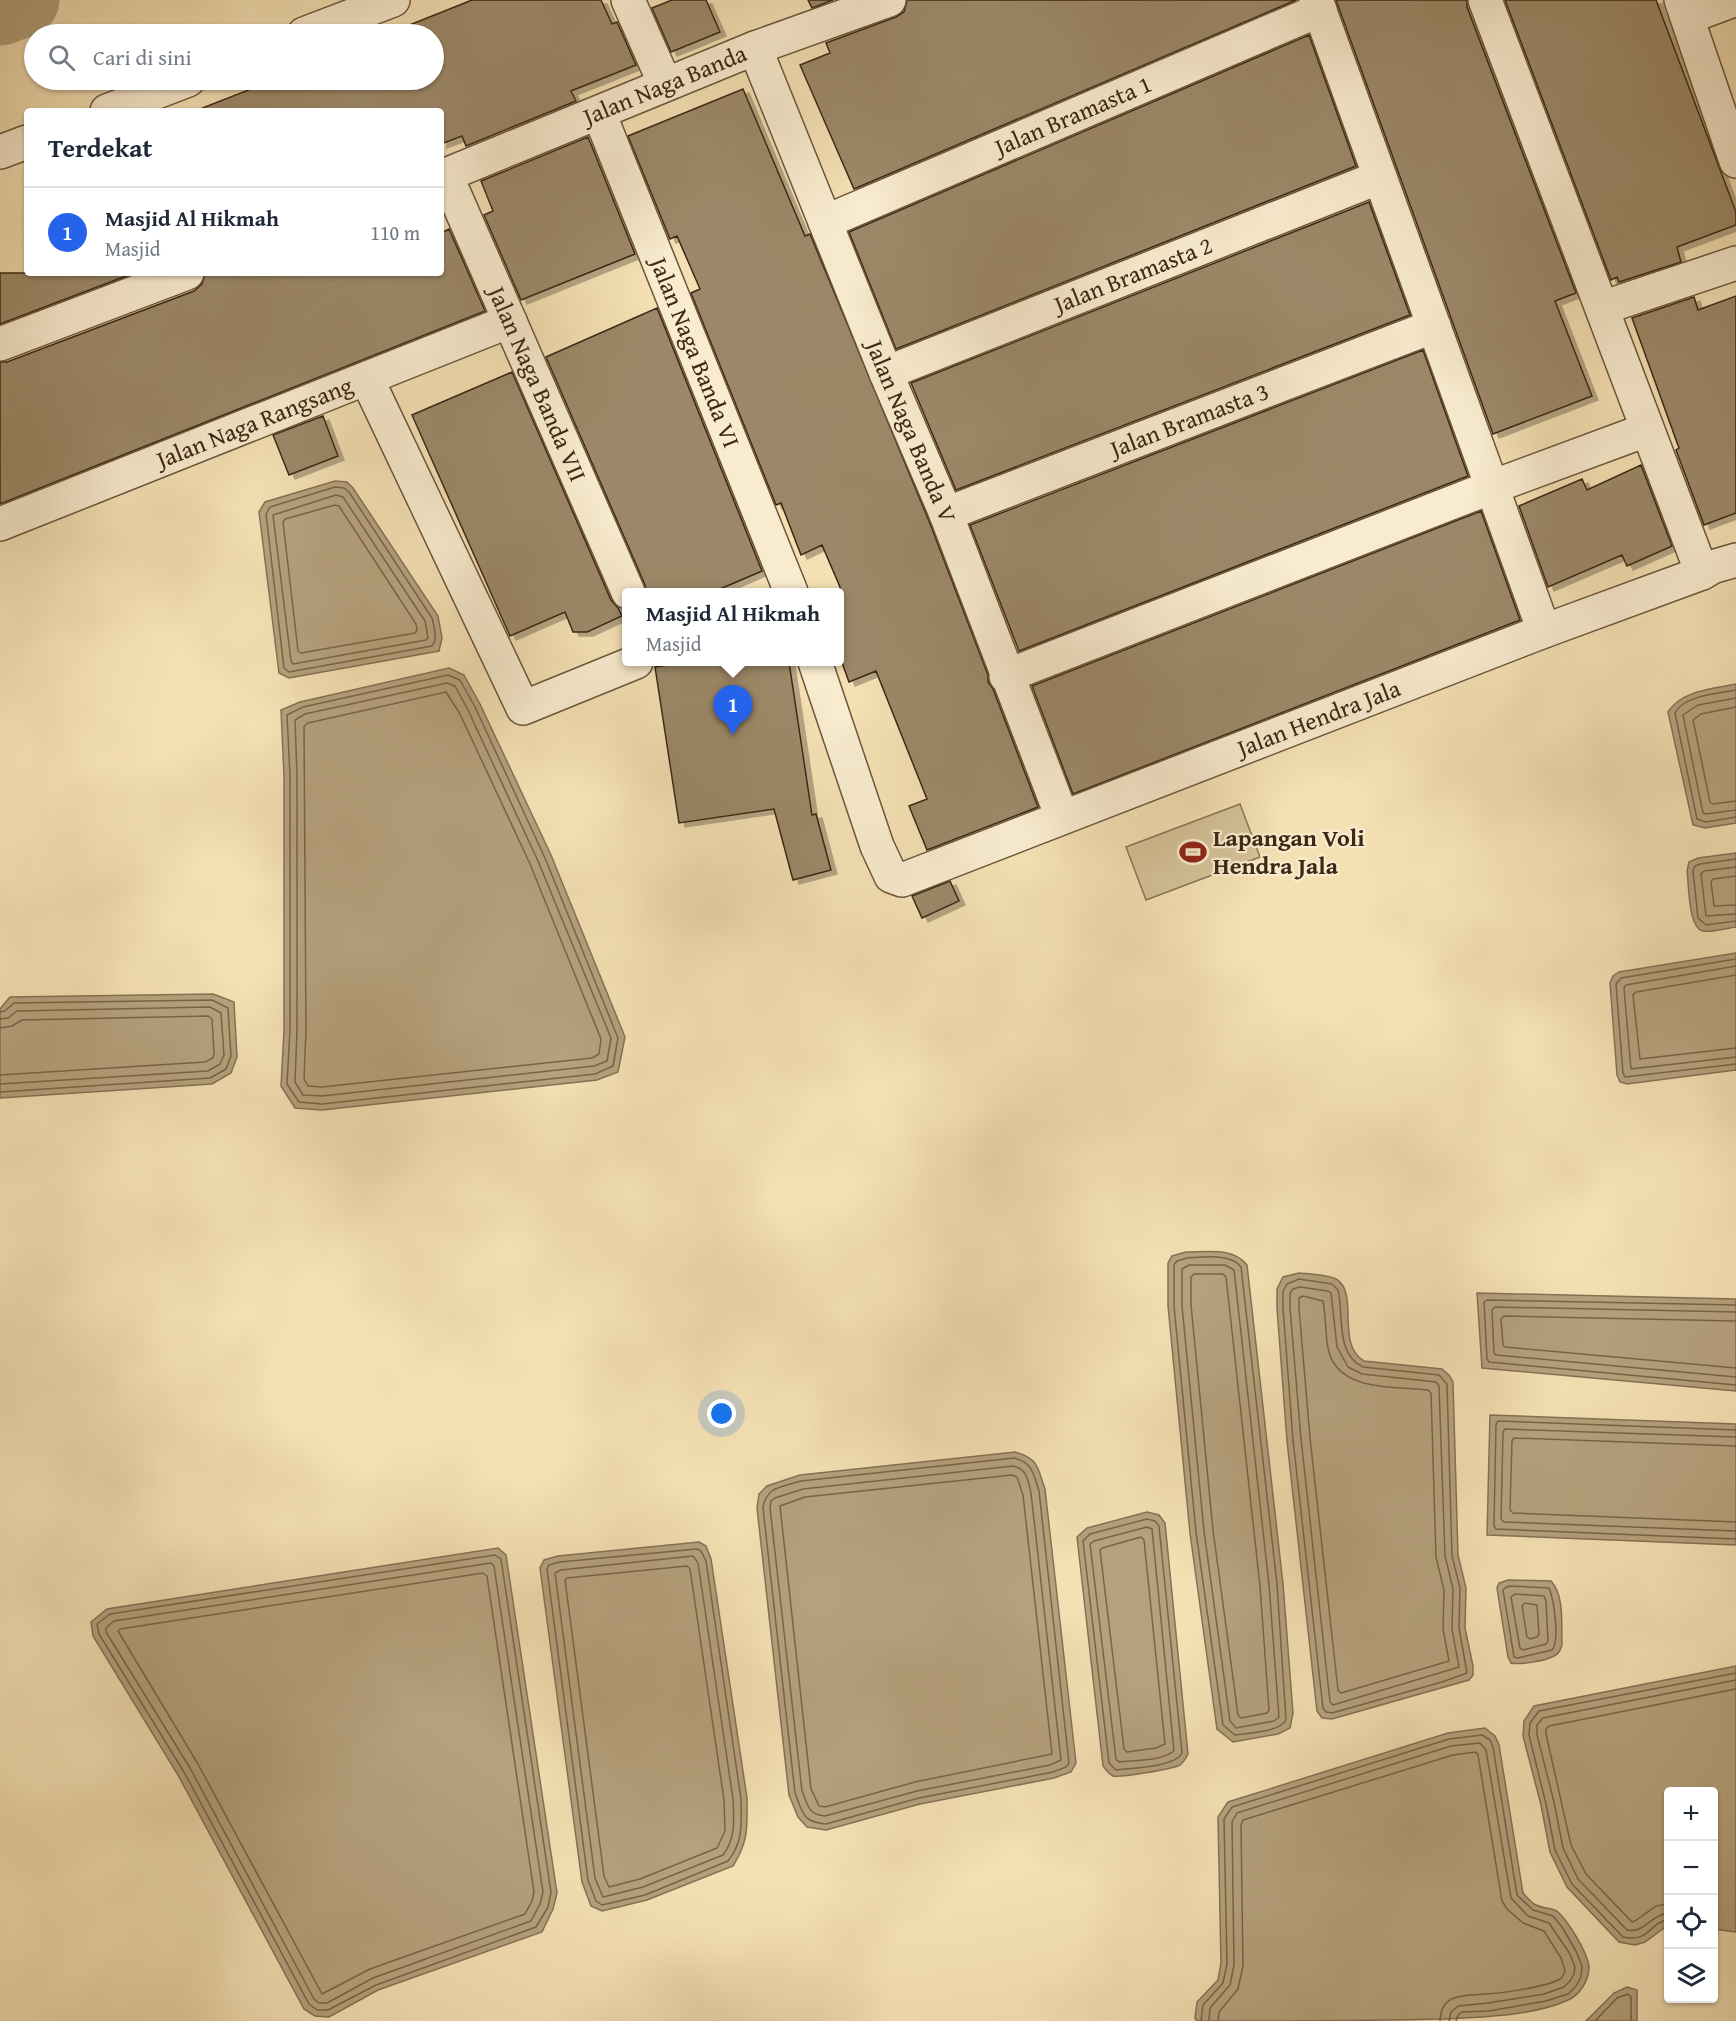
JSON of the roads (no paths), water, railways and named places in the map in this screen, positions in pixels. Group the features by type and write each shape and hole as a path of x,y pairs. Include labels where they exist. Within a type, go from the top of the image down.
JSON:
{"street":[{"path":"330,24 393,0"},
{"path":"628,0 665,84"},
{"name":"Jalan Naga Banda","path":"444,176 755,48 889,0"},
{"path":"1485,0 1702,573"},
{"path":"1734,0 1685,9 1736,161"},
{"path":"1318,5 1544,631"},
{"name":"Jalan Bramasta 1","path":"825,222 1318,5"},
{"name":"Jalan Naga Banda V","path":"755,48 886,374 946,514 1062,818"},
{"path":"115,108 162,90"},
{"name":"Jalan Naga Banda VI","path":"599,113 789,588"},
{"path":"0,152 24,143"},
{"name":"Jalan Bramasta 2","path":"886,374 1380,177"},
{"name":"Jalan Naga Banda VII","path":"444,178 510,321 626,588"},
{"path":"1602,308 1736,263"},
{"path":"0,344 180,276"},
{"name":"Jalan Naga Rangsang","path":"0,524 510,321"},
{"name":"Jalan Bramasta 3","path":"946,514 1434,326"},
{"path":"367,379 523,708 626,666"},
{"path":"1006,675 1492,487 1646,430"},
{"name":"Jalan Hendra Jala","path":"816,666 877,846 891,876 902,880 1544,631 1736,560"}],"water":[{"path":"335,481 347,482 353,488 438,616 442,638 439,651 289,678 279,673 259,512 265,502"},
{"path":"449,668 464,675 480,704 551,855 625,1037 618,1072 597,1080 322,1110 295,1108 281,1086 284,1030 284,775 281,710 300,702"},
{"path":"1736,684 1736,823 1705,828 1693,825 1668,712 1681,699 1690,695"},
{"path":"1736,853 1736,927 1703,931 1694,922 1692,914 1687,871 1689,862 1698,858"},
{"path":"1736,953 1736,1070 1627,1084 1620,1082 1617,1075 1610,983 1613,976 1619,972"},
{"path":"213,994 234,1002 237,1057 231,1073 212,1084 0,1098 0,1009 10,997"},
{"path":"1186,1252 1227,1253 1235,1255 1247,1265 1283,1584 1293,1713 1290,1728 1278,1734 1233,1742 1217,1729 1190,1533 1168,1306 1168,1263 1172,1256"},
{"path":"1299,1273 1333,1278 1343,1286 1348,1307 1351,1343 1355,1353 1364,1361 1442,1369 1453,1382 1458,1555 1466,1588 1465,1628 1473,1675 1469,1680 1332,1719 1322,1718 1317,1711 1287,1441 1277,1308 1277,1289 1283,1277"},
{"path":"1477,1293 1736,1299 1736,1391 1482,1368"},
{"path":"1490,1415 1736,1424 1736,1545 1487,1535"},
{"path":"1015,1452 1033,1461 1045,1489 1076,1763 1071,1772 1054,1778 920,1804 826,1830 807,1827 798,1817 789,1795 757,1508 759,1494 767,1486 800,1475"},
{"path":"1147,1512 1159,1515 1165,1523 1188,1754 1180,1765 1175,1767 1113,1776 1103,1766 1077,1537 1087,1528"},
{"path":"699,1542 706,1546 711,1559 747,1798 747,1826 742,1849 733,1866 647,1900 602,1911 591,1906 582,1882 540,1568 544,1560 558,1556"},
{"path":"498,1548 506,1555 557,1893 553,1909 542,1932 378,1990 329,2017 315,2016 304,2009 178,1775 93,1636 91,1622 107,1609"},
{"path":"1508,1580 1551,1581 1555,1587 1561,1611 1562,1645 1556,1655 1532,1662 1511,1663 1508,1657 1497,1588 1499,1583"},
{"path":"1736,1666 1736,1932 1718,1930 1718,1787 1664,1787 1664,1928 1645,1942 1635,1945 1619,1942 1567,1887 1550,1852 1541,1805 1523,1736 1524,1721 1534,1706"},
{"path":"1485,1728 1495,1736 1499,1745 1523,1893 1534,1904 1558,1912 1577,1938 1588,1961 1587,1977 1576,1995 1554,2005 1524,2013 1490,2016 1443,2019 1197,2021 1195,2018 1197,2002 1218,1980 1221,1963 1218,1817 1228,1802 1448,1733"},
{"path":"1627,1987 1637,1990 1637,2021 1586,2021 1614,1993"}],"waterway":[{"path":"0,8 22,0"}],"place":[{"name":"Masjid Al Hikmah","path":"733,735"},
{"name":"Lapangan Voli Hendra Jala","path":"1193,852"}]}
